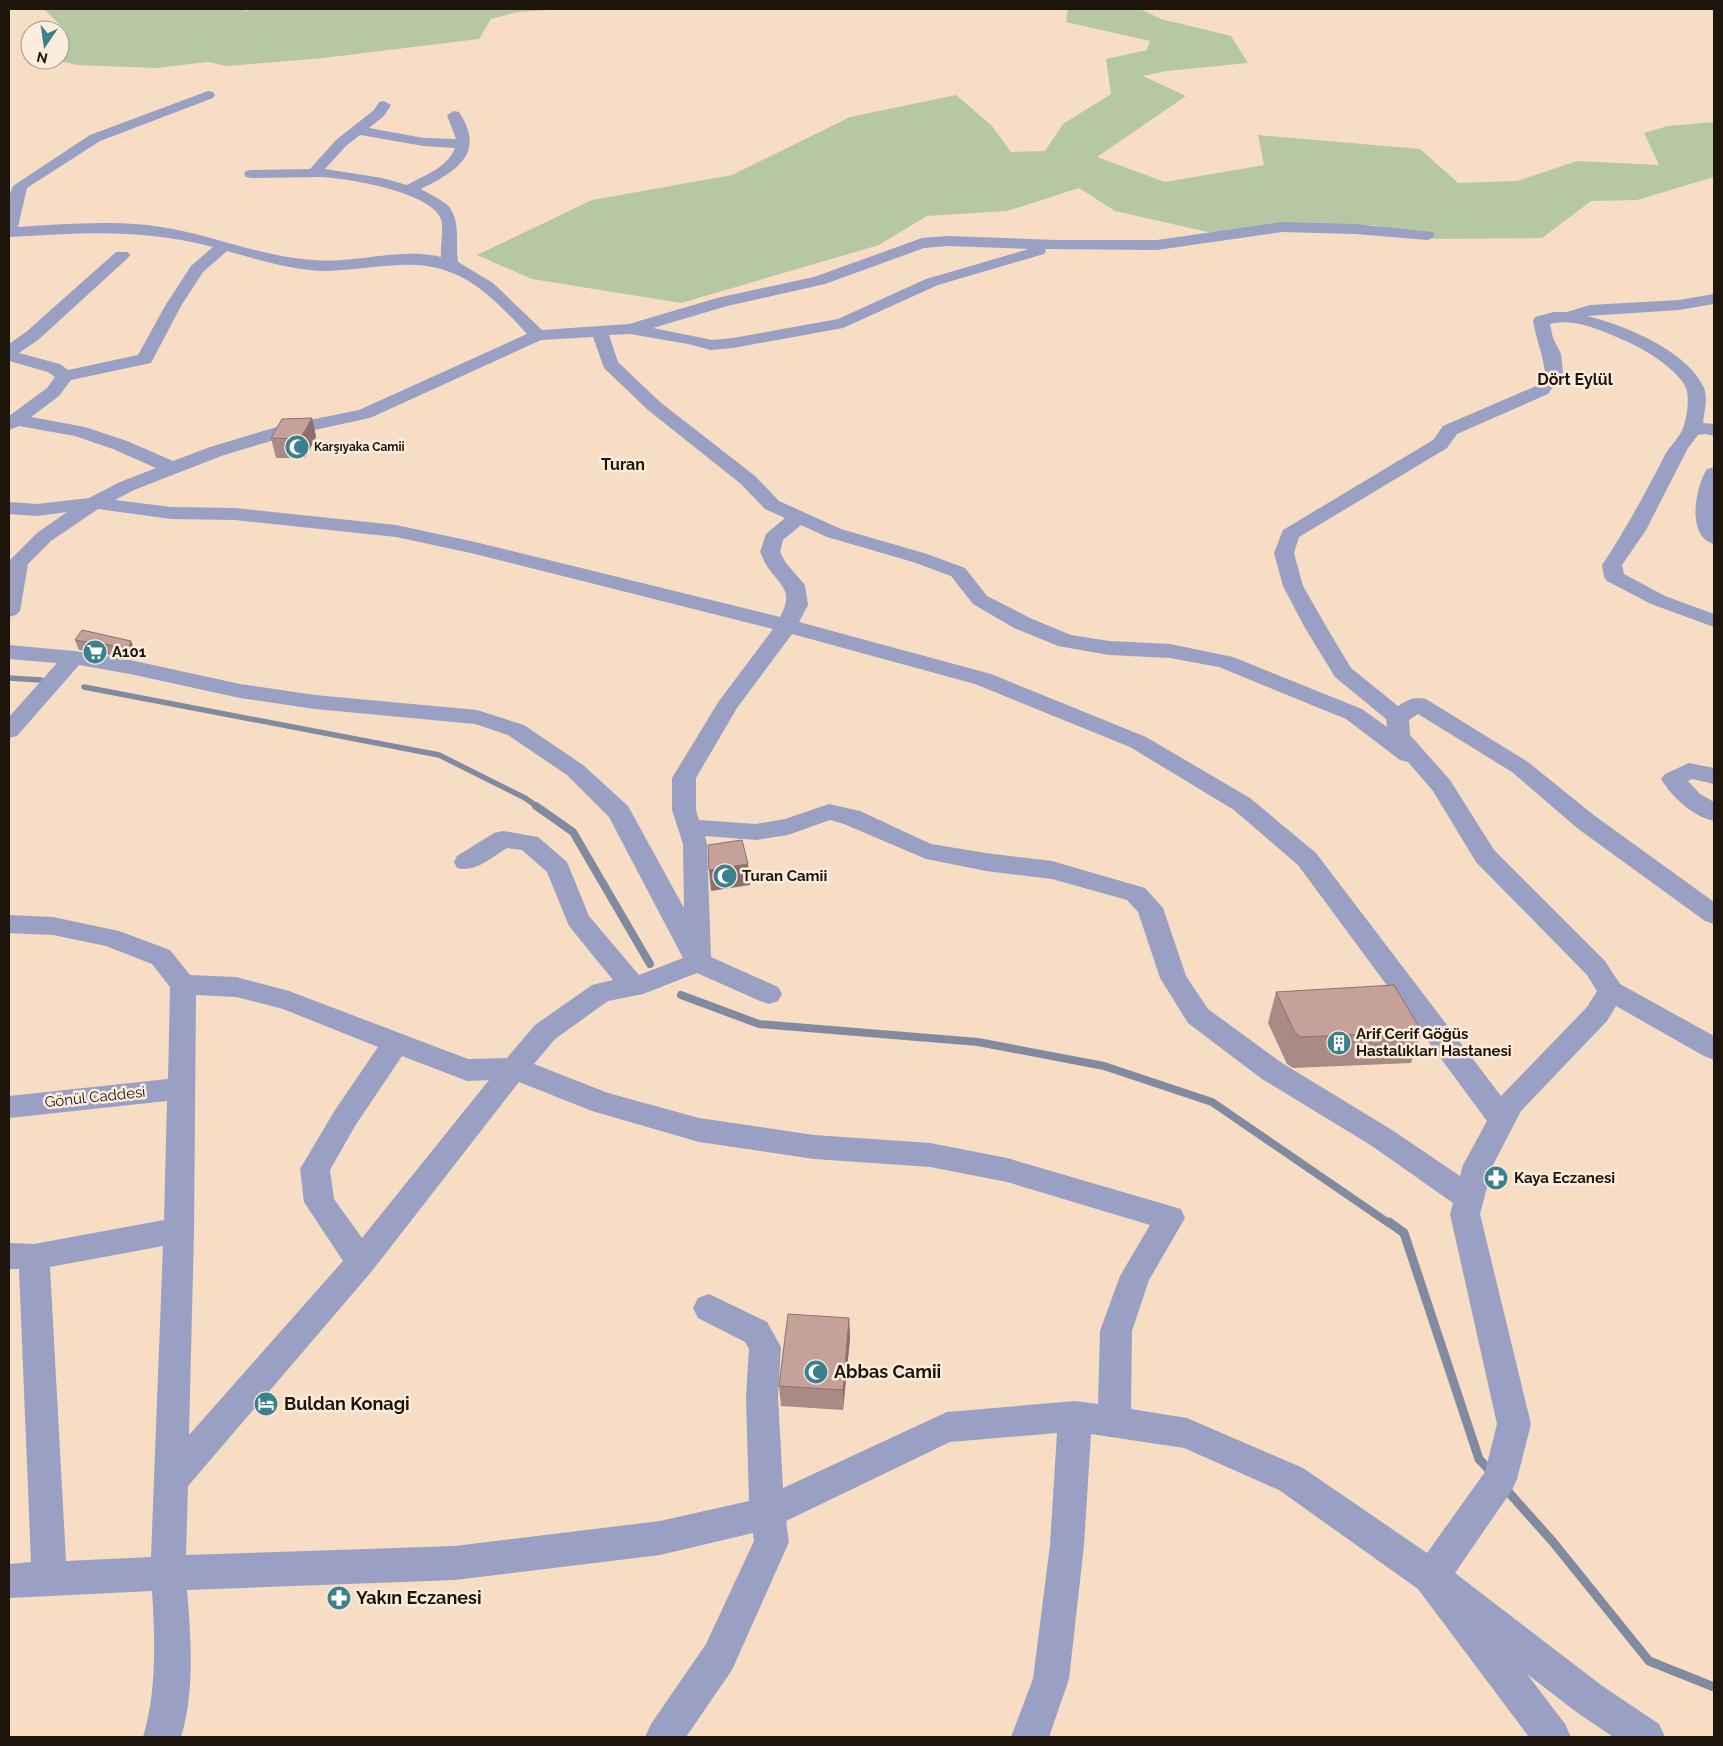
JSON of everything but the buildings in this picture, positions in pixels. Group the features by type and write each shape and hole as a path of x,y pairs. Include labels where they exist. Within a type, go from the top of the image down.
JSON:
{"street":[{"path":"208,95 96,138 20,186 15,200 9,232 110,228 170,233 313,266 430,259 450,264 478,279 510,306 538,335"},
{"path":"314,173 326,158 356,130 379,113 384,105"},
{"path":"408,190 451,167 462,154 463,137 454,115"},
{"path":"356,130 424,142 462,144"},
{"path":"252,174 314,173 382,182 408,190 441,207 449,220 448,249 450,264"},
{"path":"630,329 723,302 819,281 922,242 1157,245 1282,227 1355,229 1427,235"},
{"path":"9,611 18,562 44,537 94,503 127,486 217,451 286,430 364,414 538,335 630,329 690,339 711,345 732,343 843,323 932,282 1057,245"},
{"path":"11,422 53,392 65,376 145,360 173,306 197,269 224,246"},
{"path":"9,354 32,336 122,255"},
{"path":"1568,317 1590,310 1679,305 1714,300"},
{"path":"1714,621 1658,600 1614,577 1612,565 1636,530 1679,447 1692,430 1696,411 1696,389 1677,366 1647,345 1608,329 1568,317 1552,317 1541,321 1544,338 1552,354 1554,373 1542,390 1450,430 1440,444 1290,534 1284,553 1293,586 1343,672 1397,717 1400,737 1442,786 1485,856 1596,968 1611,991 1714,1049"},
{"path":"599,330 610,364 654,406 748,480 772,505 834,533 920,558 958,572 980,600 1022,623 1066,641 1109,648 1170,651 1224,662 1354,714 1430,772"},
{"path":"9,354 54,368 65,376"},
{"path":"11,422 78,431 120,445 172,468"},
{"path":"1692,430 1710,428 1714,431"},
{"path":"1714,473 1705,510 1710,533 1714,538"},
{"path":"10,506 37,510 94,503 171,513 235,514 396,532 475,548 787,625 983,679 1138,742 1242,804 1307,859 1502,1119"},
{"path":"10,506 23,522 32,548"},
{"path":"698,962 695,844 684,810 684,778 727,706 787,625 797,605 795,585 777,566 770,552 773,538 798,518"},
{"path":"9,652 74,658 240,691 315,702 477,717 516,730 575,770 618,812 676,917 698,962 769,994"},
{"path":"11,728 74,658"},
{"path":"1397,717 1418,704 1511,761 1586,822 1714,915"},
{"path":"1714,776 1689,771 1673,780 1692,800 1714,813"},
{"path":"689,827 756,832 788,827 829,812 851,817 926,851 986,862 1052,870 1136,894 1150,908 1173,978 1198,1016 1272,1070 1382,1138 1469,1198"},
{"path":"466,862 503,839 529,843 558,868 578,920 634,987"},
{"path":"9,924 53,926 110,938 161,956 183,985 172,1480 156,1573 174,1646 166,1724 162,1737"},
{"path":"172,1480 361,1262 514,1068 545,1032 601,992 634,987 698,962"},
{"path":"183,985 236,987 289,1001 467,1070 514,1068 602,1103 699,1130 814,1146 930,1155 1006,1170 1170,1218 1135,1276 1116,1331 1114,1421"},
{"path":"1431,1578 1500,1479 1514,1424 1465,1214 1478,1165 1511,1103 1597,1014 1611,991"},
{"path":"361,1262 319,1202 315,1169 345,1118 396,1043"},
{"name":"Gönül Caddesi","path":"9,1107 182,1088"},
{"path":"48,1579 21,1256 178,1230"},
{"path":"664,1737 719,1657 772,1542 768,1513 762,1397 765,1347 756,1332 709,1308"},
{"path":"1030,1737 1051,1679 1067,1545 1075,1416"},
{"path":"9,1581 156,1573 456,1564 660,1538 768,1513 947,1428 1075,1416 1187,1433 1291,1479 1431,1578 1588,1698 1646,1737"},
{"path":"1431,1578 1552,1737"}],"green space":[{"path":"44,9 237,9 248,11 248,9 563,9 517,12 491,19 479,39 323,58 227,66 208,62 156,68 70,63 70,20 55,20"},
{"path":"1068,9 1140,9 1161,19 1231,36 1248,63 1167,71 1143,76 1186,96 1097,157 1165,182 1264,165 1258,135 1420,149 1458,183 1517,181 1577,161 1659,165 1644,133 1668,126 1714,122 1714,177 1637,200 1591,201 1542,238 1436,239 1374,225 1212,233 1115,211 1079,188 1007,211 927,216 879,245 681,303 532,279 477,255 592,200 732,175 850,117 956,95 992,126 1011,152 1045,151 1063,124 1111,94 1106,59 1147,50 1150,41 1066,22"}],"waterway":[{"path":"9,678 41,680"},
{"path":"84,687 439,755 525,798 538,807"},
{"path":"536,806 573,832 650,964"},
{"path":"681,995 759,1024 978,1042 1104,1066 1212,1102 1390,1224"},
{"path":"1389,1222 1404,1233 1479,1459 1492,1473"},
{"path":"1504,1487 1553,1542 1649,1661 1714,1687"}],"place":[{"name":"Karşıyaka Camii","path":"297,447"},
{"name":"A101","path":"95,652"},
{"name":"Turan Camii","path":"725,876"},
{"name":"Arif Cerif Göğüs Hastalıkları Hastanesi","path":"1339,1043"},
{"name":"Kaya Eczanesi","path":"1496,1178"},
{"name":"Abbas Camii","path":"816,1372"},
{"name":"Buldan Konagi","path":"266,1404"},
{"name":"Yakın Eczanesi","path":"339,1598"}],"district":[{"name":"Dört Eylül","path":"1575,379"},
{"name":"Turan","path":"623,464"}]}
